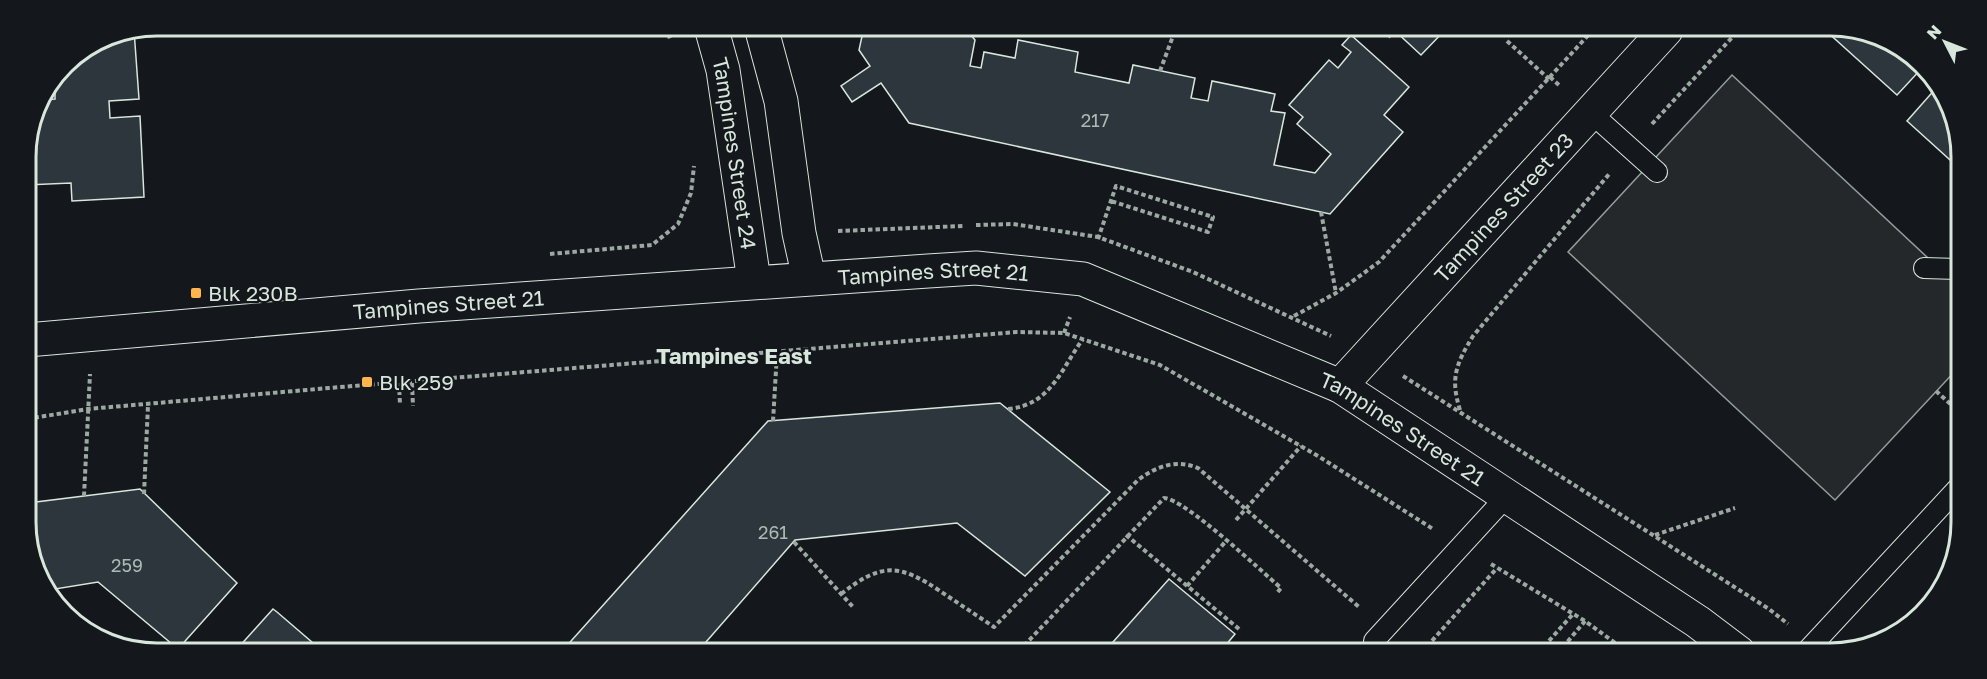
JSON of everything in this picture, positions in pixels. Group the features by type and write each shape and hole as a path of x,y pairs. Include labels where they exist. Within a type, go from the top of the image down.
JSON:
{"street":[{"name":"Tampines Street 24","path":"714,36 723,70 754,281"},
{"path":"763,36 781,101 798,232 808,278"},
{"name":"Tampines Street 23","path":"1340,386 1660,36"},
{"name":"Tampines Street 21","path":"36,339 754,281 976,268 1083,279 1340,386 1698,622 1726,643"}],"lane":[{"path":"1590,112 1658,172"},
{"path":"1924,268 1951,269"},
{"path":"1815,643 1951,495"},
{"path":"1374,641 1506,497"}],"path":[{"path":"1160,71 1173,36"},
{"path":"1293,316 1336,293 1379,262 1587,36"},
{"path":"1733,36 1630,148 1473,336 1461,356 1453,387 1460,410 1770,609 1803,643"},
{"path":"1507,41 1549,79"},
{"path":"652,245 678,224 692,193 695,163"},
{"path":"1098,237 1116,186 1213,217 1208,232 1111,201"},
{"path":"1321,212 1336,293"},
{"path":"36,418 88,410 1017,332 1064,333 1160,365 1301,446 1588,622 1616,643"},
{"path":"84,496 93,334"},
{"path":"1008,409 1028,406 1052,388 1083,339"},
{"path":"773,421 777,352"},
{"path":"399,383 400,405"},
{"path":"412,383 413,406"},
{"path":"1936,391 1951,405"},
{"path":"144,494 148,405"},
{"path":"1236,520 1301,446"},
{"path":"841,594 870,574 898,569 915,574 994,627 1138,480 1151,470 1186,463 1198,468 1359,608"},
{"path":"1026,643 1126,535 1164,498 1169,498 1226,541 1281,588 1277,593"},
{"path":"1654,535 1735,508"},
{"path":"1126,535 1239,628"},
{"path":"1187,586 1226,541"},
{"path":"794,542 853,607"},
{"path":"1430,643 1497,568"},
{"path":"1547,643 1573,614"},
{"path":"1567,643 1588,622"}],"shaded area":[{"path":"1732,75 1951,279 1951,376 1835,500 1568,252"}],"building":[{"path":"862,36 972,36 975,40 970,66 981,68 984,52 1015,58 1018,40 1078,52 1075,72 1129,83 1133,65 1195,78 1191,98 1208,101 1212,81 1275,94 1271,111 1285,113 1274,165 1315,173 1331,154 1297,124 1303,117 1289,105 1329,60 1338,68 1351,52 1342,45 1350,36 1409,87 1384,115 1403,132 1330,214 909,123 881,83 852,102 841,86 870,66 859,50"},
{"path":"1401,36 1439,36 1421,55"},
{"path":"1832,36 1869,42 1897,56 1917,73 1897,95"},
{"path":"135,38 139,99 109,101 110,118 140,116 144,197 72,201 71,183 36,185 36,149 40,126 51,99 55,99 55,92 61,83 90,56 111,45"},
{"path":"1932,92 1945,118 1951,161 1907,121"},
{"path":"1000,403 1110,492 1025,576 957,523 795,540 705,643 569,643 768,421"},
{"path":"140,489 237,583 183,643 171,643 98,582 56,589 42,561 38,545 36,502"},
{"path":"1169,579 1235,634 1228,643 1112,643"},
{"path":"273,609 313,643 242,643"}],"place":[{"name":"Blk 230B","path":"196,293"},
{"name":"Blk 259","path":"367,382"}],"district":[{"name":"Tampines East","path":"734,355"}]}
